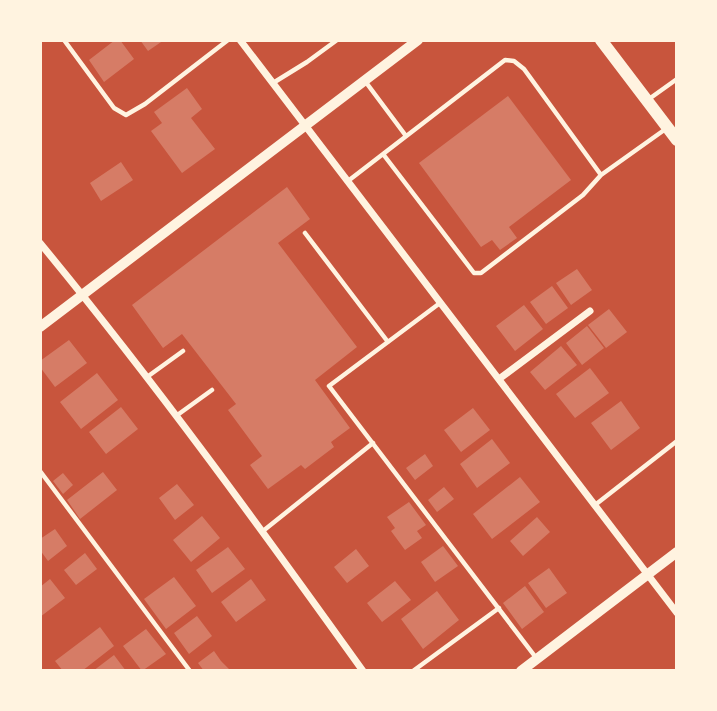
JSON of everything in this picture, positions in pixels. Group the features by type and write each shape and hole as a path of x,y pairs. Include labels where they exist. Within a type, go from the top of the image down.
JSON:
{"main road":[{"path":"601,40 677,140"}],"street":[{"path":"240,40 677,613"},
{"path":"40,327 418,40"},
{"path":"40,243 83,294 263,531 363,671"},
{"path":"499,379 590,311"},
{"path":"521,671 677,552"}],"lane":[{"path":"64,40 114,108 126,115 145,104 228,40"},
{"path":"273,83 337,40"},
{"path":"348,181 505,60 514,61 524,69 601,175"},
{"path":"647,101 677,79"},
{"path":"365,80 406,136"},
{"path":"383,154 474,273 481,273 583,195 601,175 667,128"},
{"path":"305,233 388,342"},
{"path":"440,303 329,386 537,659"},
{"path":"146,378 183,351"},
{"path":"176,417 212,390"},
{"path":"595,505 677,441"},
{"path":"263,531 373,443"},
{"path":"40,471 190,671"},
{"path":"413,671 499,608"}],"building":[{"path":"115,40 120,40 134,59 104,82 89,60"},
{"path":"140,40 164,40 148,51"},
{"path":"187,88 202,109 191,118 215,149 182,173 151,131 162,123 154,112"},
{"path":"508,96 571,180 509,227 517,238 500,250 492,240 481,247 419,163"},
{"path":"121,162 133,180 101,201 90,183"},
{"path":"287,187 310,219 278,243 357,347 315,380 350,428 331,442 334,447 305,469 301,465 268,489 250,465 262,456 228,410 236,404 182,334 163,348 132,305"},
{"path":"577,269 592,290 571,305 556,283"},
{"path":"552,286 568,308 546,324 530,302"},
{"path":"524,305 543,329 515,351 496,326"},
{"path":"609,309 627,332 606,348 588,325"},
{"path":"587,326 604,348 582,365 566,343"},
{"path":"69,340 87,363 55,387 40,367 40,361"},
{"path":"561,346 577,365 545,390 530,372"},
{"path":"590,368 609,393 575,418 556,394"},
{"path":"97,373 118,400 81,429 60,402"},
{"path":"621,401 640,428 611,450 591,423"},
{"path":"121,407 138,429 106,454 89,432"},
{"path":"473,408 490,430 461,452 444,430"},
{"path":"492,439 510,463 477,488 460,464"},
{"path":"425,454 433,466 415,480 406,468"},
{"path":"103,472 117,490 80,519 67,500"},
{"path":"63,473 73,485 63,494 53,481"},
{"path":"520,477 540,502 492,539 473,514"},
{"path":"177,484 194,505 175,520 159,498"},
{"path":"444,487 454,499 437,512 428,500"},
{"path":"409,502 426,525 417,531 422,538 405,550 391,531 395,528 387,517"},
{"path":"202,516 220,538 191,562 173,540"},
{"path":"537,517 550,532 523,556 510,541"},
{"path":"55,529 67,546 48,561 40,550 40,539"},
{"path":"443,546 458,566 435,582 421,562"},
{"path":"228,547 245,569 212,593 196,570"},
{"path":"356,549 369,566 347,583 334,567"},
{"path":"85,553 97,569 76,585 64,570"},
{"path":"549,568 567,593 546,608 528,583"},
{"path":"174,577 196,606 166,629 144,599"},
{"path":"50,579 65,598 40,617 40,587"},
{"path":"251,579 266,600 236,622 221,602"},
{"path":"395,581 411,600 382,622 367,603"},
{"path":"525,586 544,612 522,629 503,603"},
{"path":"437,591 459,620 423,649 401,619"},
{"path":"197,616 212,636 189,654 174,633"},
{"path":"100,627 114,646 82,671 63,671 55,661"},
{"path":"146,629 166,654 142,671 123,646"},
{"path":"214,651 231,671 204,671 198,663"},
{"path":"114,655 126,671 93,671"}]}
